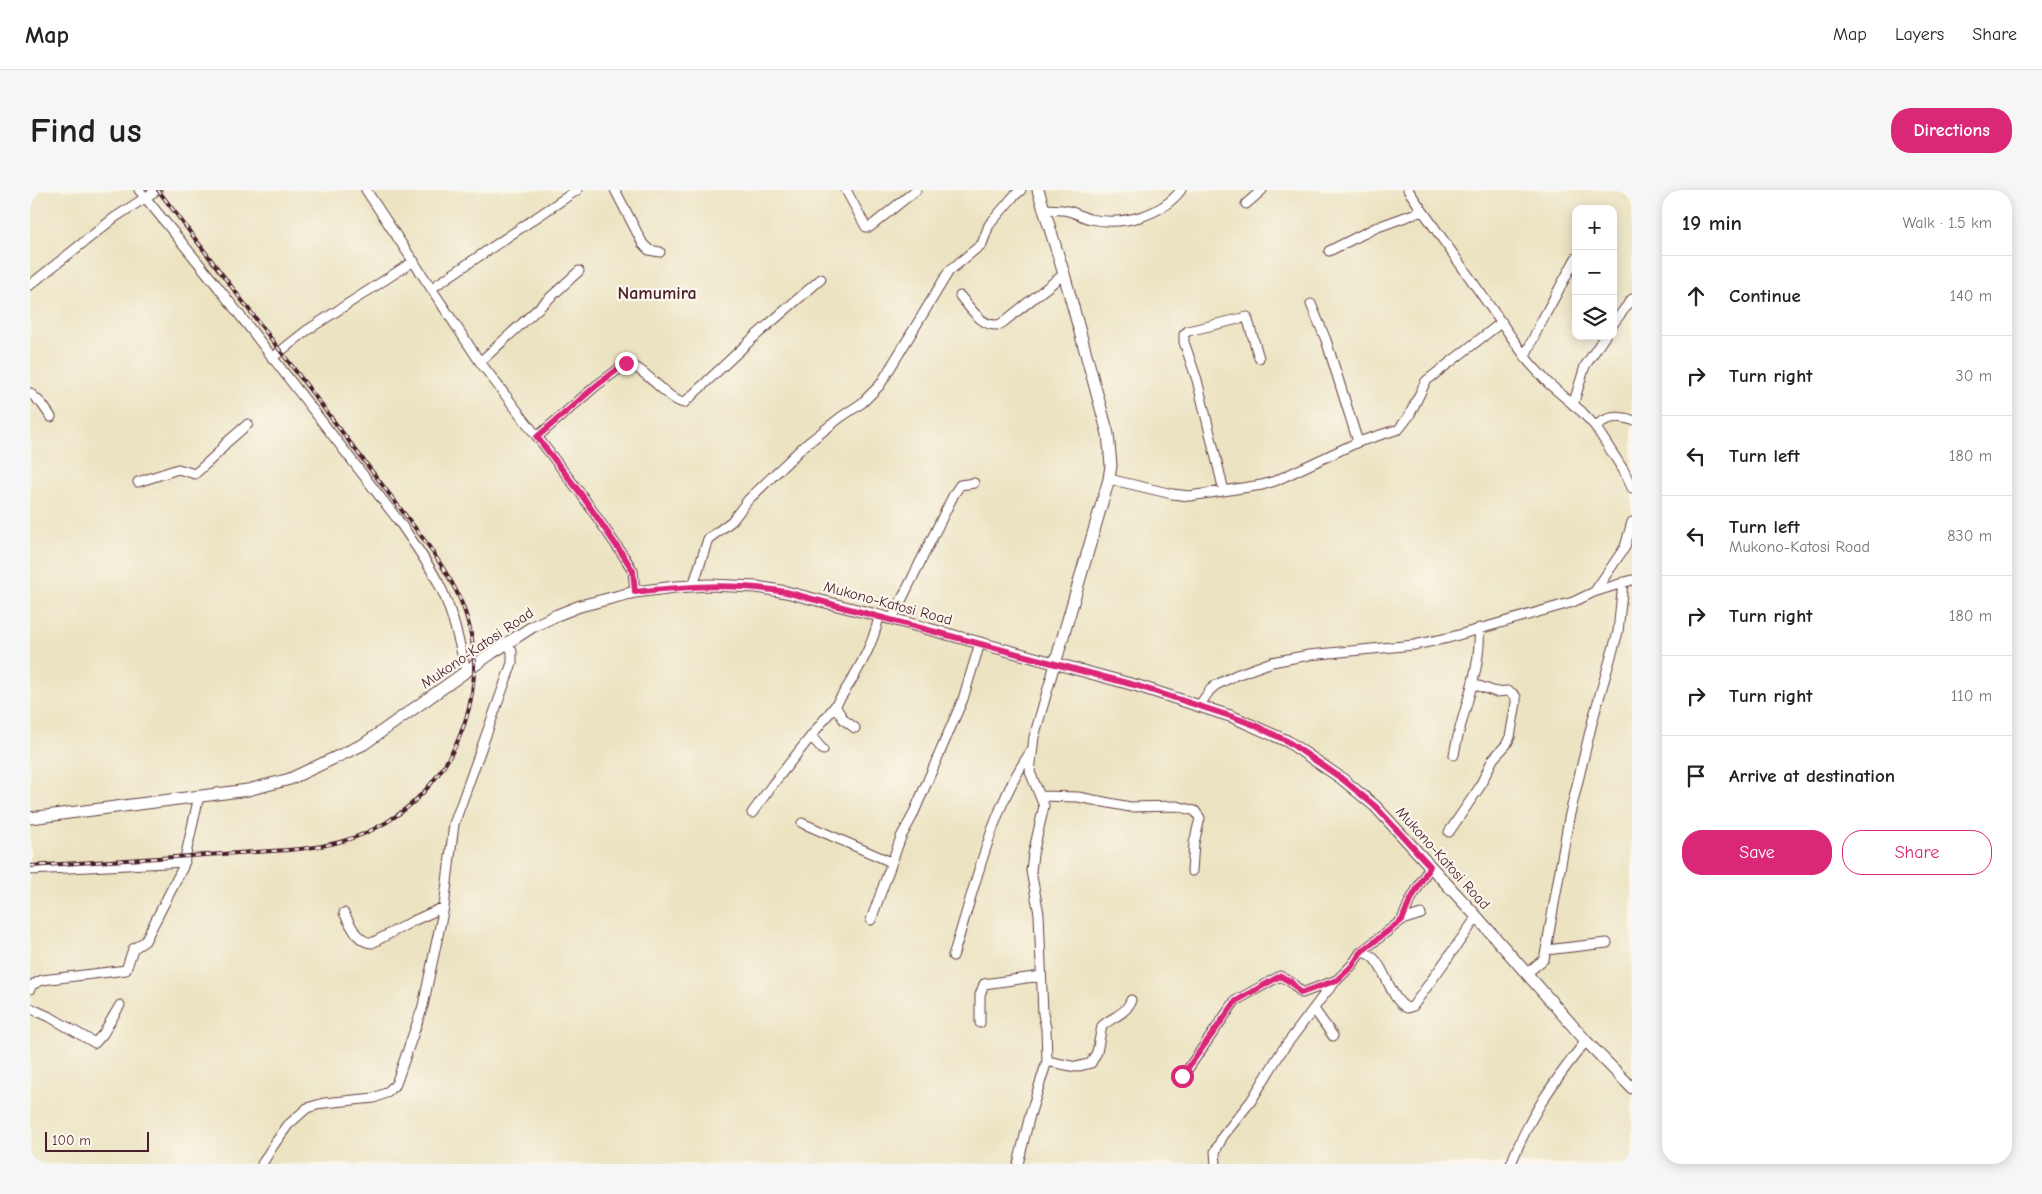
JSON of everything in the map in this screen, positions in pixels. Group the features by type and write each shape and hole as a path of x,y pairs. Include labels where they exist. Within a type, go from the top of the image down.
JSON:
{"main road":[{"path":"1038,190 1064,274 1108,434 1111,465 1109,479 1055,664"},
{"name":"Mukono-Katosi Road","path":"30,818 256,788 290,779 317,768 383,732 507,643 532,627 572,609 635,592 693,586 757,587 786,592 892,619 1138,686 1254,725 1287,741 1318,761 1375,806 1586,1041 1630,1082"}],"street":[{"path":"140,190 218,287 420,551 438,583 448,608 466,671"},
{"path":"30,285 114,218 146,199 157,190"},
{"path":"366,190 480,362 581,494 625,558 633,571 635,592"},
{"path":"432,288 577,190"},
{"path":"615,190 643,244 649,250 660,252"},
{"path":"846,190 866,227 870,227 912,191"},
{"path":"693,586 708,539 732,521 748,500 803,447 841,416 862,403 880,385 949,271 982,244 989,225 1013,197 1022,190"},
{"path":"1045,209 1068,211 1078,216 1098,220 1121,219 1156,212 1174,199 1182,190"},
{"path":"1246,204 1262,190"},
{"path":"1408,190 1525,356 1548,383 1582,412 1595,426 1624,471 1632,488"},
{"path":"1329,251 1375,228 1422,211"},
{"path":"272,358 306,331 414,261"},
{"path":"1525,356 1572,265"},
{"path":"480,362 579,271"},
{"path":"960,296 985,323 995,326 1064,274"},
{"path":"537,437 603,380 626,363 658,384 678,402 684,403 746,344 821,279"},
{"path":"1617,319 1632,299"},
{"path":"1311,304 1323,332 1358,442"},
{"path":"1224,491 1197,380 1184,342 1184,334 1188,331 1247,317 1259,358"},
{"path":"1109,479 1181,495 1199,496 1275,481 1358,442 1399,428 1409,416 1426,381 1502,322"},
{"path":"1573,404 1585,366 1602,340"},
{"path":"30,393 42,404 51,417"},
{"path":"1595,426 1609,417 1617,416 1632,420"},
{"path":"138,482 178,469 195,474 248,424"},
{"path":"892,619 954,494 960,485 974,483"},
{"path":"1594,592 1624,547 1632,522"},
{"path":"1199,706 1210,690 1216,685 1236,675 1272,662 1308,655 1414,645 1448,638 1557,607 1628,581 1618,632 1593,720 1569,818 1544,959 1526,974"},
{"path":"752,813 835,706 860,665 876,630 878,616"},
{"path":"1454,755 1473,684 1479,628"},
{"path":"262,1164 288,1125 307,1108 324,1103 374,1098 386,1093 396,1084 424,1006 444,907 454,824 512,663 512,651 507,643"},
{"path":"871,920 891,862 963,699 980,643"},
{"path":"1018,1164 1030,1115 1048,1061 1040,976 1038,914 1031,871 1044,806 1030,772 1034,737 1055,664"},
{"path":"1449,832 1479,788 1493,760 1510,737 1516,703 1516,697 1512,693 1507,691 1496,692 1473,684"},
{"path":"835,706 844,720 855,728"},
{"path":"811,736 823,750"},
{"path":"954,956 983,860 1004,802 1020,768 1033,748"},
{"path":"30,989 32,985 42,980 126,970 133,949 145,941 185,862 199,796"},
{"path":"1040,796 1078,797 1130,806 1177,806 1189,808 1198,814 1200,818 1194,843 1192,871"},
{"path":"802,823 891,862"},
{"path":"30,870 185,862"},
{"path":"1402,920 1409,903 1430,866"},
{"path":"344,913 364,943 372,944 413,921 444,907"},
{"path":"1216,1164 1215,1152 1223,1136 1251,1101 1281,1052 1337,980 1352,966 1361,952 1402,920 1421,914"},
{"path":"1361,952 1367,953 1376,959 1398,1002 1410,1008 1422,996 1476,917"},
{"path":"1546,950 1608,943"},
{"path":"980,1022 980,995 984,984 1040,976"},
{"path":"1182,1076 1230,1006 1242,996 1280,976 1291,982 1301,993 1337,980"},
{"path":"1048,1061 1076,1067 1091,1063 1097,1052 1102,1026 1123,1013 1131,1000"},
{"path":"30,1008 50,1017 95,1043 103,1034 120,1005"},
{"path":"1314,1009 1333,1036"},
{"path":"1511,1164 1522,1135 1533,1114 1560,1073 1586,1041"}],"railway":[{"path":"30,866 299,849 331,844 352,838 372,830 400,814 423,792 443,767 458,739 469,709 474,678 473,646 466,615 450,579 428,545 158,190"}],"district":[{"name":"Namumira","path":"657,293"}],"route":[{"path":"626,363 597,385 537,437 581,494 625,558 633,571 635,592 708,585 757,587 786,592 1138,686 1233,717 1287,741 1341,778 1375,806 1430,866 1409,903 1402,920 1361,952 1352,966 1337,980 1301,993 1291,982 1280,976 1242,996 1230,1006 1182,1076"}]}
